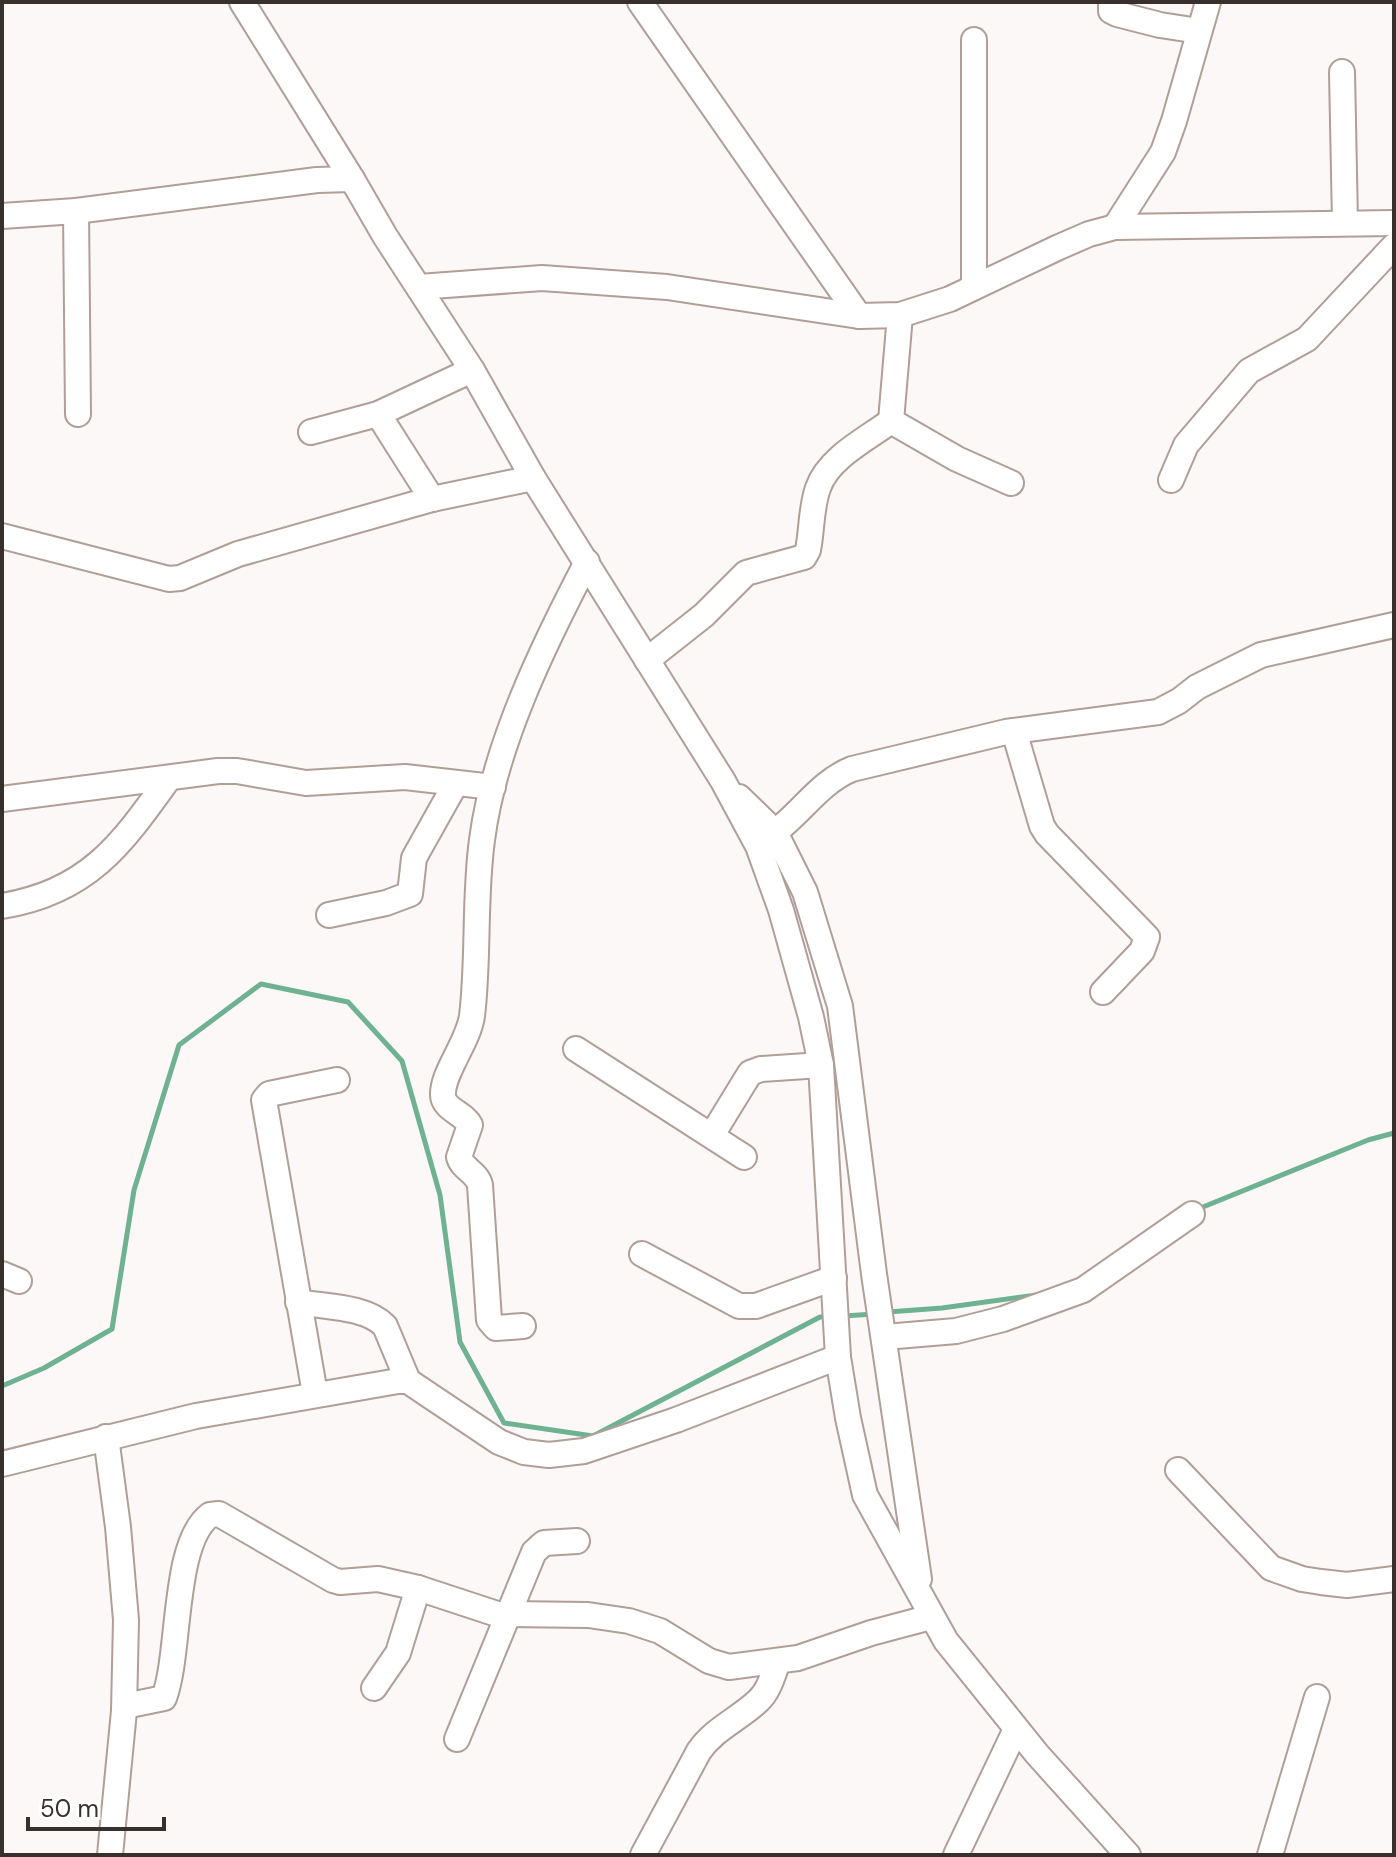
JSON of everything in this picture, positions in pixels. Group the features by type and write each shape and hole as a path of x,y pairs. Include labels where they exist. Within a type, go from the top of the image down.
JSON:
{"street":[{"path":"242,2 385,236 472,370 533,478 723,781 758,846 781,910 821,1065 838,1357 865,1495 931,1617 967,1668 1016,1729 1128,1855"},
{"path":"640,2 859,316"},
{"path":"1111,2 1111,11 1117,14 1199,31"},
{"path":"1115,227 1163,152 1208,2"},
{"path":"974,40 974,287"},
{"path":"1342,72 1345,223"},
{"path":"2,216 76,211 317,180 352,179"},
{"path":"76,211 78,414"},
{"path":"419,287 558,279 667,287 859,316 900,315 950,299 1089,234 1115,227 1394,223"},
{"path":"1171,480 1186,445 1241,380 1255,366 1307,339 1394,246"},
{"path":"647,660 704,615 746,573 804,557 808,550 818,487 824,476 833,464 891,421 900,315"},
{"path":"311,432 378,414 472,370"},
{"path":"378,414 432,499"},
{"path":"891,421 957,459 1011,483"},
{"path":"2,536 169,579 180,578 238,554 432,499 533,478"},
{"path":"523,1326 496,1328 489,1320 479,1181 459,1157 470,1125 444,1102 444,1082 469,1033 482,838 501,757 537,664 587,562"},
{"path":"775,832 795,817 821,787 838,774 1014,731 1158,712 1197,687 1261,655 1394,625"},
{"path":"1014,731 1047,834 1147,937 1142,951 1103,992"},
{"path":"2,799 237,771 306,783 383,777 493,787"},
{"path":"2,906 47,896 76,881 127,835 169,778"},
{"path":"723,781 775,832 805,892 840,1006 874,1274 921,1594"},
{"path":"329,915 386,903 410,894 414,858 456,783"},
{"path":"576,1049 744,1157"},
{"path":"712,1135 750,1073 761,1069 821,1065"},
{"path":"315,1394 264,1100 269,1094 337,1080"},
{"path":"884,1331 956,1331 1003,1319 1083,1290 1192,1214"},
{"path":"642,1254 739,1306 756,1306 834,1287"},
{"path":"298,1302 364,1313 380,1321 385,1326 408,1381 499,1442 524,1452 549,1455 584,1451 676,1420 838,1357"},
{"path":"2,1464 196,1416 408,1381"},
{"path":"106,1437 126,1620 124,1711 110,1855"},
{"path":"1178,1470 1271,1568 1302,1579 1347,1585 1394,1579"},
{"path":"124,1711 130,1705 164,1698 188,1554 196,1529 210,1515 219,1514 333,1580 378,1579 418,1588 491,1613 588,1615 629,1621 660,1631 709,1661 729,1667 798,1658 931,1617"},
{"path":"457,1739 538,1546 577,1541"},
{"path":"374,1688 398,1653 418,1588"},
{"path":"643,1855 699,1751 707,1740 762,1698 778,1661"},
{"path":"1270,1855 1317,1697"},
{"path":"956,1855 1016,1729"}],"waterway":[{"path":"2,1386 44,1368 112,1329 134,1190 179,1045 261,984 348,1002 402,1061 440,1195 460,1342 504,1423 593,1436 820,1317 830,1317"},
{"path":"1198,1209 1368,1140 1394,1133"},
{"path":"888,1312 1037,1295"},
{"path":"844,1316 874,1314"}]}
